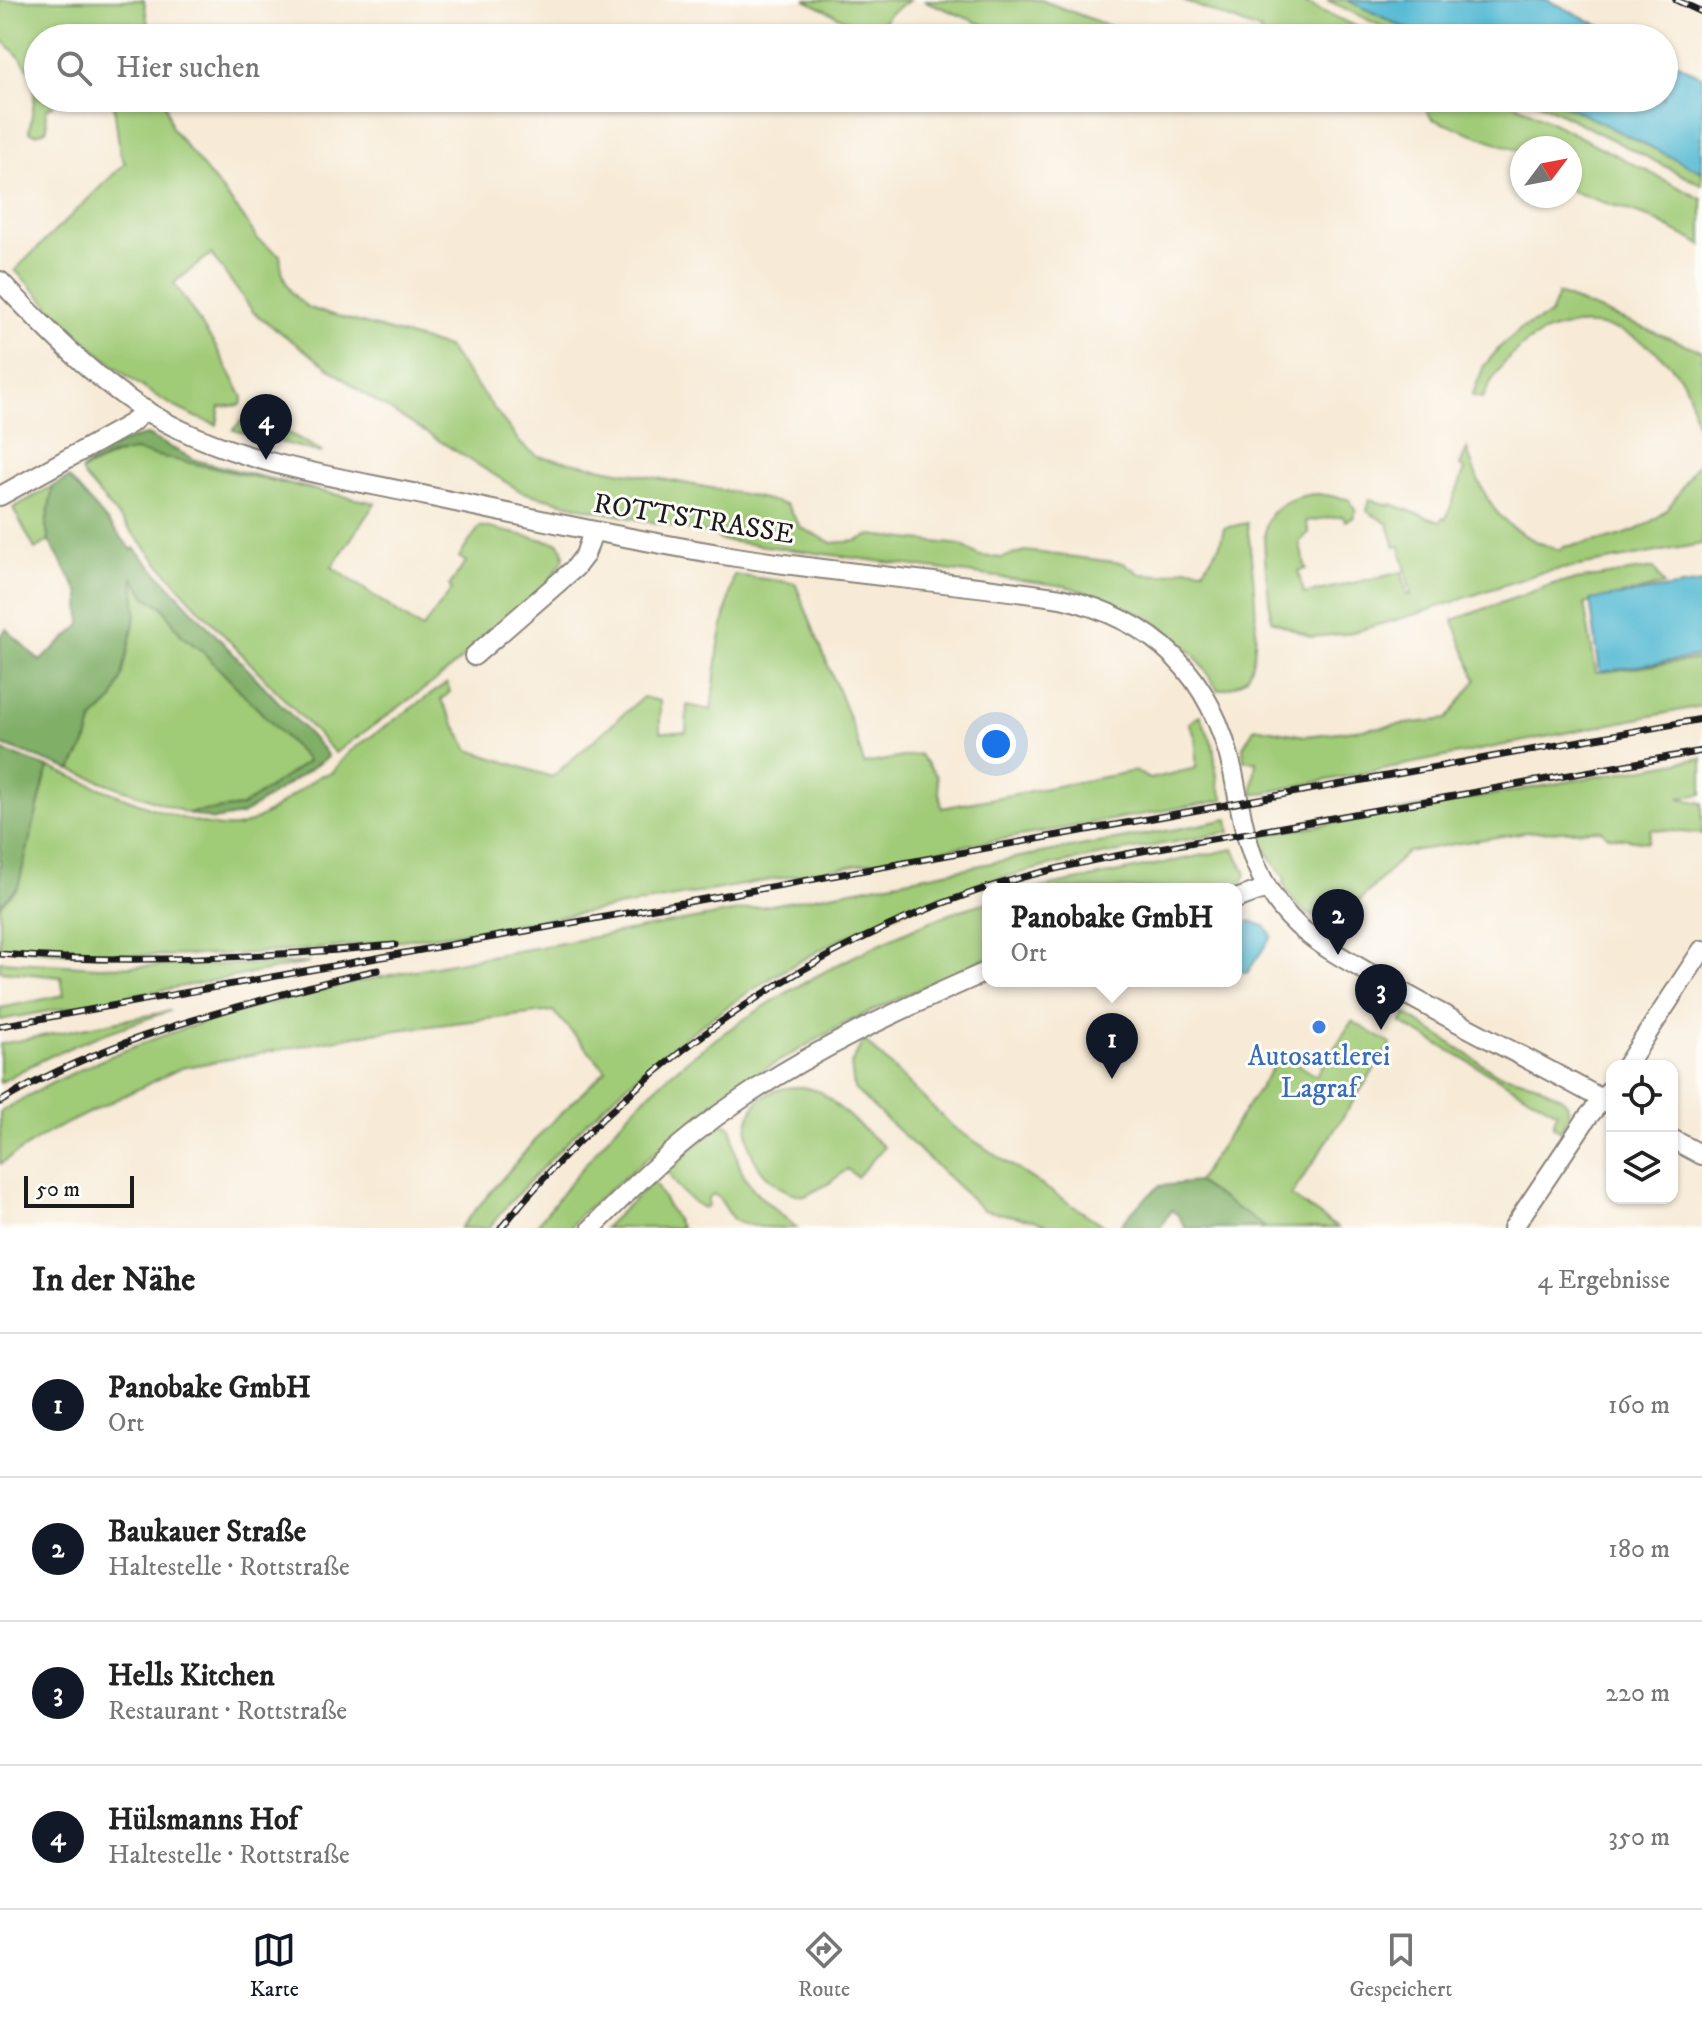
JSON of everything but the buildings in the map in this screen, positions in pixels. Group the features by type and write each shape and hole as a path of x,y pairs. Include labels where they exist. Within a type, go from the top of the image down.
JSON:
{"street":[{"name":"ROTTSTRASSE","path":"0,281 86,365 146,410 206,440 266,460 593,532 739,557 1061,598 1107,611 1132,624 1172,653 1211,706 1232,768 1248,849 1267,888 1297,925 1336,953 1430,1008 1606,1096"},
{"path":"0,496 130,424 146,410"},
{"path":"474,656 575,568 585,555 593,532"},
{"path":"1242,897 1267,888"},
{"path":"1630,1060 1702,950"},
{"path":"592,1228 649,1171 733,1104 815,1054 982,974"},
{"path":"1513,1228 1587,1118 1606,1100"},
{"path":"1678,1142 1702,1155"}],"green space":[{"path":"0,0 144,0 148,24 24,24 24,63 0,38"},
{"path":"805,0 910,0 889,14 883,24 854,24"},
{"path":"923,0 1041,0 1104,24 981,24"},
{"path":"1182,0 1299,0 1351,24 1243,24"},
{"path":"1327,0 1347,0 1397,24 1377,24"},
{"path":"32,112 46,112 47,128 41,133 29,132"},
{"path":"115,112 168,112 172,129 242,215 258,240 280,255 287,286 302,303 309,308 447,347 522,445 538,456 787,505 801,528 832,543 856,541 871,535 961,545 980,556 1002,558 1025,551 1123,563 1141,574 1163,575 1185,568 1204,569 1220,544 1224,528 1247,523 1256,626 1252,665 1246,677 1236,685 1218,690 1193,654 1165,629 1117,603 1065,586 720,540 715,535 522,492 367,396 254,313 211,254 174,283 216,347 243,397 241,405 220,407 217,425 187,413 159,398 107,360 15,270 125,163 120,153"},
{"path":"1428,112 1531,112 1578,136 1510,136 1510,147 1432,119"},
{"path":"1558,112 1579,112 1702,172 1702,185"},
{"path":"1582,138 1702,199 1702,245 1648,217 1582,195"},
{"path":"1558,294 1702,351 1702,435 1681,378 1657,353 1631,336 1603,326 1575,325 1547,332 1522,346 1500,368 1483,398 1472,396 1484,366 1500,347 1522,328 1550,315"},
{"path":"249,412 321,453 276,441 275,438 267,439 233,430"},
{"path":"147,435 195,460 312,489 134,451 111,455 81,471 112,448"},
{"path":"1467,449 1481,486 1498,514 1523,535 1560,550 1562,547 1617,537 1643,527 1666,510 1693,469 1698,464 1702,465 1702,544 1540,573 1417,614 1345,634 1311,637 1271,620 1265,538 1268,519 1277,508 1297,498 1318,494 1349,499 1356,511 1353,518 1345,521 1343,516 1306,521 1309,533 1299,542 1306,569 1298,571 1304,594 1402,572 1407,595 1411,595 1400,546 1395,547 1388,524 1367,511 1370,499 1440,522 1442,518 1446,519 1465,469 1460,466"},
{"path":"124,451 136,451 375,503 332,567 422,629 452,589 449,586 466,562 459,557 480,526 558,543 563,549 564,559 546,585 442,676 335,753 189,598 84,477 81,471"},
{"path":"69,478 132,550 134,548 328,757 242,815 213,820 187,813 241,807 308,761 201,650 182,636 162,606 146,597 133,577 136,613 122,677 113,700 93,719 86,744 71,770 0,744 0,637 6,629 40,661 81,625 80,594 49,541 46,525 53,486"},
{"path":"53,486 46,525 49,541 35,549 13,508"},
{"path":"1654,568 1664,585 1584,604 1596,673 1702,659 1702,706 1252,795 1256,761 1244,761 1243,747 1255,727 1305,736 1447,719 1476,680 1453,620 1556,583"},
{"path":"734,575 795,583 854,730 864,764 919,754 936,775 942,808 1135,771 1150,779 1196,768 1196,738 1189,723 1200,715 1213,745 1218,785 1224,800 616,907 407,939 337,947 199,955 99,954 0,948 0,905 18,887 48,767 195,822 218,826 245,825 319,776 331,773 349,752 447,683 450,692 441,700 469,750 552,777 643,697 660,701 660,732 686,732 687,705 711,710 719,644"},
{"path":"133,576 146,597 162,606 182,636 201,650 309,761 241,807 187,813 71,770 86,744 93,719 113,700 136,613"},
{"path":"0,750 48,767 18,887 0,905"},
{"path":"1702,758 1702,794 1679,798 1702,803 1702,834 1651,829 1648,842 1608,836 1601,830 1526,832 1407,852 1340,921 1322,920 1298,906 1259,836"},
{"path":"1228,819 1230,832 1069,862 982,883 913,907 797,963 688,1035 638,1076 590,1119 489,1228 460,1228 543,1131 606,1070 553,1011 365,1034 181,1068 51,1131 0,1164 0,1112 67,1076 137,1045 210,1020 286,999 438,965"},
{"path":"1234,849 1246,874 1242,884 1065,883"},
{"path":"982,904 982,960 846,1023 741,1083 580,1215 570,1228 534,1228 630,1112 696,1053 751,1014 809,980 869,949 957,911"},
{"path":"0,961 98,967 309,963 0,1020 0,1008 64,995 61,977 0,971"},
{"path":"170,1011 62,1051 0,1083 0,1044"},
{"path":"1406,1014 1496,1073 1535,1083 1561,1097 1567,1103 1569,1112 1561,1131 1553,1126 1557,1112 1401,1023"},
{"path":"1352,1021 1391,1044 1291,1196 1338,1228 1266,1228 1197,1182 1282,1054 1316,1076"},
{"path":"864,1040 953,1127 1107,1228 1053,1228 1034,1220 983,1210 854,1089 851,1064"},
{"path":"803,1087 821,1092 884,1147 857,1177 847,1169 830,1183 805,1196 782,1188 765,1174 753,1156 748,1136 749,1117 759,1101 777,1090"},
{"path":"724,1123 732,1128 738,1163 744,1176 760,1196 797,1228 739,1223 714,1194 708,1198 708,1205 704,1208 677,1186 667,1168"},
{"path":"653,1181 681,1228 604,1228"},
{"path":"1197,1182 1266,1228 1185,1228 1179,1216 1171,1210 1160,1228 1119,1228 1159,1186"}],"water":[{"path":"1347,0 1548,0 1597,24 1397,24"},
{"path":"1678,64 1702,76 1702,172 1579,112 1678,112"},
{"path":"1702,583 1702,656 1600,672 1590,600"},
{"path":"1250,921 1265,926 1272,936 1247,973 1242,971 1242,924"}],"railway":[{"path":"1676,0 1702,12"},
{"path":"0,1026 1702,719"},
{"path":"1002,883 1130,853 1702,751"},
{"path":"501,1228 601,1120 714,1027 775,986 839,950 905,919 982,889"},
{"path":"0,954 99,959 198,958 395,945"},
{"path":"0,1102 61,1069 158,1031 303,988 378,970"}],"place":[{"name":"Hülsmanns Hof","path":"266,460"},
{"name":"Baukauer Straße","path":"1338,955"},
{"name":"Autosattlerei Lagraf","path":"1319,1027"},
{"name":"Hells Kitchen","path":"1381,1030"},
{"name":"Panobake GmbH","path":"1112,1079"}]}
